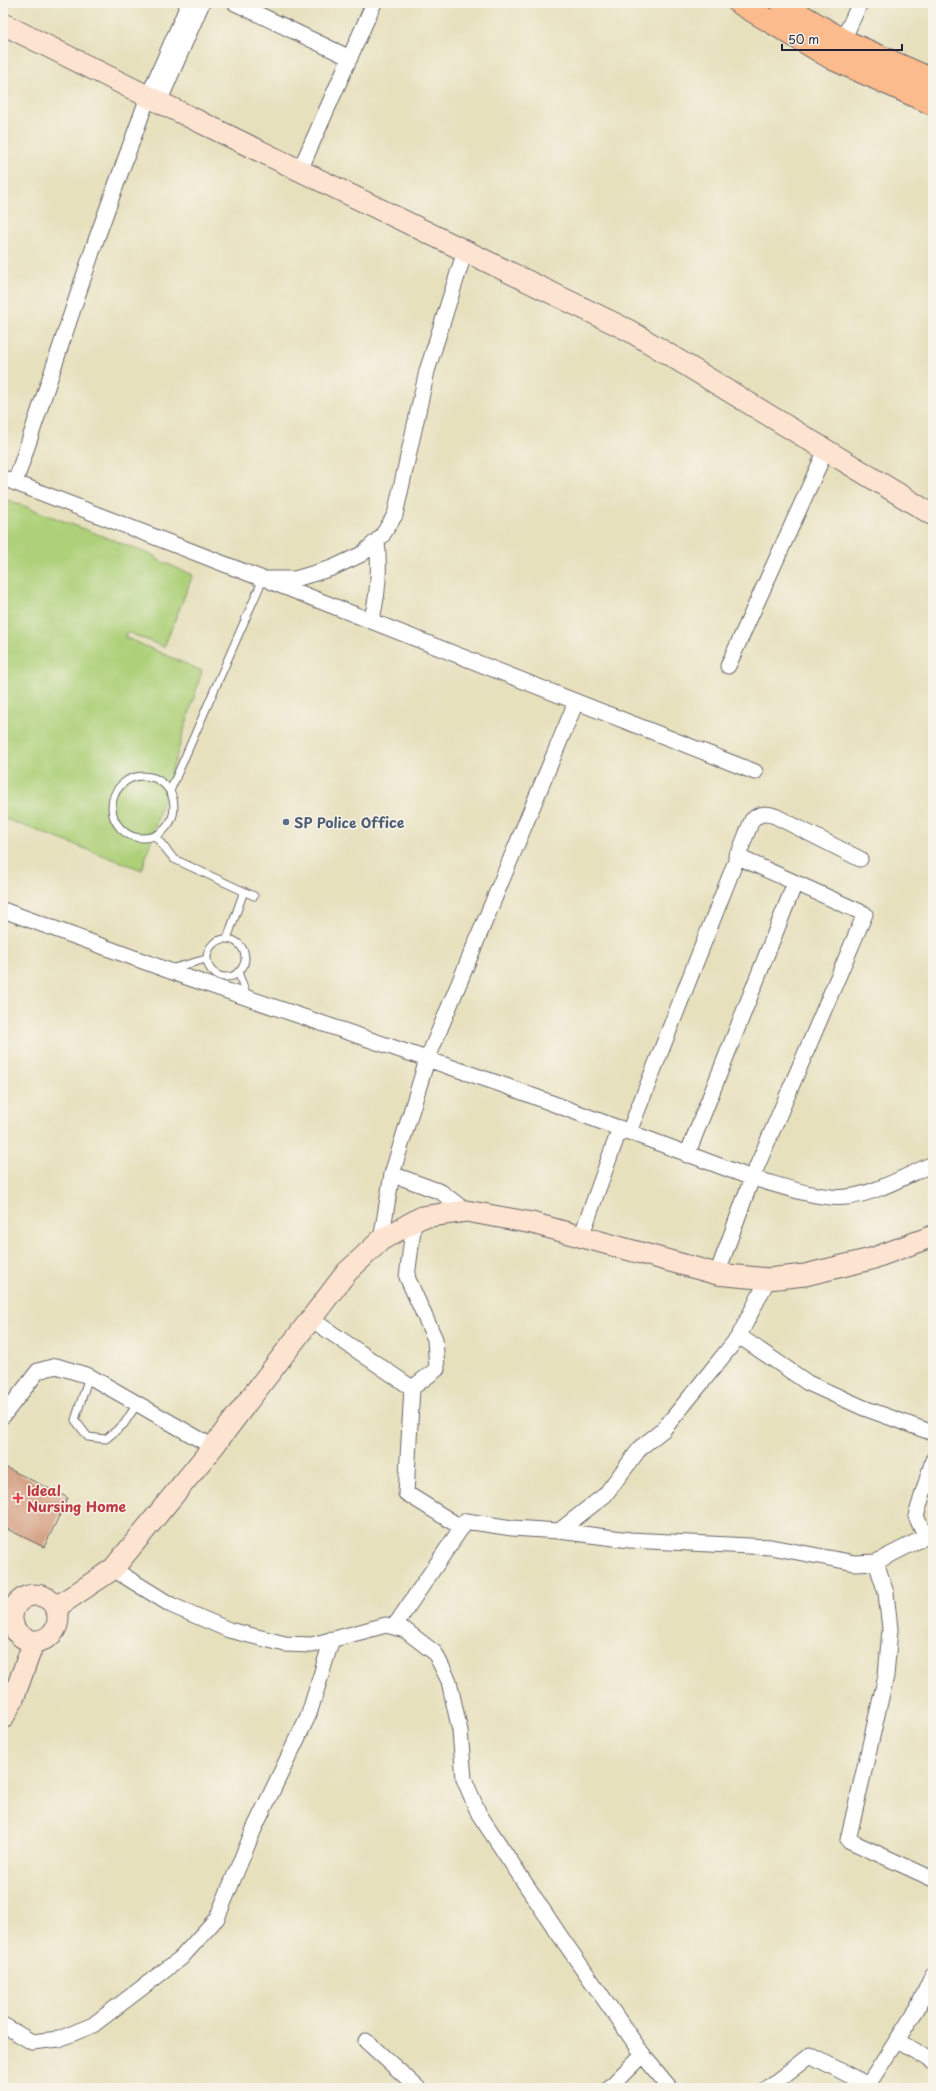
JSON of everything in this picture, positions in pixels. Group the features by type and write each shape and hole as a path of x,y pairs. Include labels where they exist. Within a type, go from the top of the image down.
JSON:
{"main road":[{"path":"738,3 833,59 933,104"},
{"path":"781,3 843,40 933,80"},
{"path":"3,24 153,99 630,331 933,515"},
{"path":"55,1608 113,1570 214,1447 346,1273 381,1240 422,1217 466,1211 532,1223 717,1274 768,1280 805,1275 871,1258 933,1236"},
{"path":"36,1596 45,1598 55,1608 58,1618 52,1633 44,1639 34,1641 24,1638 16,1631 9,1604 26,1597 36,1596"},
{"path":"3,1718 13,1699 34,1641"}],"street":[{"path":"189,3 153,99 96,240 9,480 755,772"},
{"path":"153,99 202,3"},
{"path":"235,3 350,58"},
{"path":"300,170 374,3"},
{"path":"843,40 860,3"},
{"path":"263,579 295,579 332,568 362,554 382,536 395,515 427,371 465,251"},
{"path":"728,666 826,450"},
{"path":"371,621 379,587 380,565 376,541"},
{"path":"381,1240 392,1174 427,1060 576,702"},
{"path":"581,1237 752,820 757,815 766,813 775,816 860,859"},
{"path":"717,1274 752,1178 865,914 736,856"},
{"path":"687,1155 796,883"},
{"path":"3,910 247,998 506,1086 687,1155 752,1178 822,1195 848,1196 864,1193 933,1164"},
{"path":"392,1174 441,1192 466,1211"},
{"path":"414,1222 408,1277 435,1339 437,1369 412,1388 406,1493 462,1528"},
{"path":"559,1531 605,1495 641,1447 663,1430 739,1336 768,1280"},
{"path":"311,1319 412,1388"},
{"path":"739,1336 808,1383 864,1408 933,1433"},
{"path":"3,1416 38,1371 56,1366 89,1376 214,1447"},
{"path":"394,1627 466,1522 512,1528 559,1531 630,1540 771,1547 855,1564 876,1562 929,1534 916,1516 933,1460"},
{"path":"876,1562 886,1593 890,1629 886,1676 848,1840 933,1879"},
{"path":"113,1570 171,1605 230,1630 285,1644 312,1645 386,1625 405,1630 435,1653 449,1681 460,1731 464,1779 479,1814 643,2054 670,2088"},
{"path":"3,2025 32,2042 58,2039 93,2025 182,1958 217,1918 254,1828 309,1714 332,1639"},
{"path":"768,2088 810,2055 868,2085 898,2041 917,2009 933,1974"},
{"path":"366,2041 418,2088"},
{"path":"898,2041 933,2062"},
{"path":"609,2088 643,2054"}],"lane":[{"path":"170,791 263,579"},
{"path":"136,777 155,778 164,783 170,791 174,801 174,812 171,822 164,830 155,836 145,839 134,837 124,832 117,824 112,814 114,795 126,780 136,777"},
{"path":"155,836 174,859 254,896"},
{"path":"227,939 244,891"},
{"path":"227,939 239,944 245,955 244,962 238,972 227,977 216,974 211,970 206,958 210,947 215,942 227,939"},
{"path":"168,970 206,958"},
{"path":"238,972 247,998"},
{"path":"89,1376 75,1420 88,1437 106,1439 124,1424 137,1404"}],"green space":[{"path":"3,498 157,557 156,559 193,575 164,647 127,632 125,637 202,671 142,870 3,818"}],"building":[{"path":"3,1466 68,1498 44,1547 3,1527"}],"place":[{"name":"SP Police Office","path":"286,822"},
{"name":"Ideal Nursing Home","path":"18,1498"}]}
